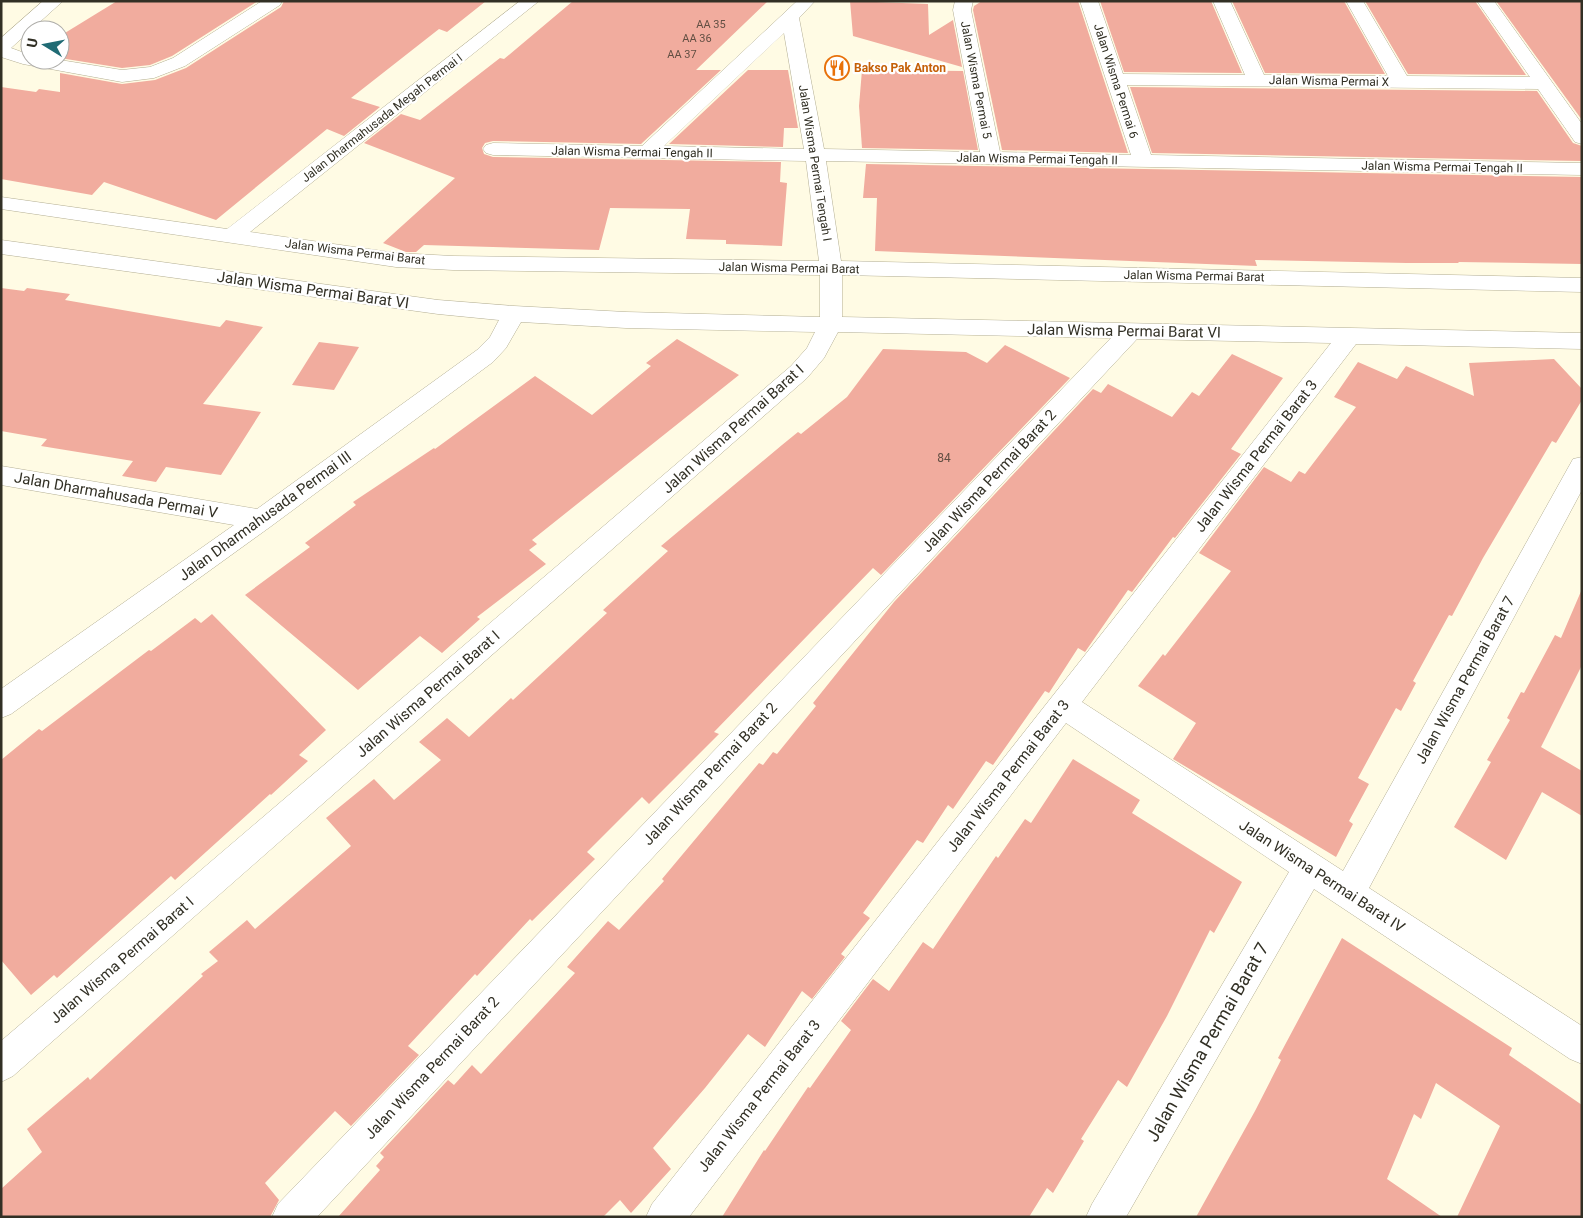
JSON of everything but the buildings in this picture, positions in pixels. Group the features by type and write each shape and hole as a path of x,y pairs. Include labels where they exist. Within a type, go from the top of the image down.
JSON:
{"street":[{"path":"54,1 42,10 1,50 23,59 122,76 154,72 179,62 274,1"},
{"name":"Jalan Dharmahusada Megah Permai I","path":"233,236 531,1"},
{"path":"647,152 807,1"},
{"name":"Jalan Wisma Permai 5","path":"964,1 962,10 991,159"},
{"name":"Jalan Wisma Permai 6","path":"1089,1 1143,161"},
{"path":"1221,1 1257,80"},
{"path":"1354,1 1402,82"},
{"path":"1485,1 1582,138"},
{"name":"Jalan Wisma Permai Tengah I","path":"790,18 815,154 831,273 831,316"},
{"name":"Jalan Wisma Permai X","path":"1115,79 1543,83"},
{"name":"Jalan Wisma Permai Tengah II","path":"493,149 1582,169"},
{"name":"Jalan Wisma Permai Barat","path":"1,203 396,260 453,264 831,273 1582,285"},
{"path":"1,236 29,206"},
{"name":"Jalan Wisma Permai Barat VI","path":"1,247 428,306 514,314 666,321 831,316 1130,332 1582,341"},
{"name":"Jalan Dharmahusada Permai III","path":"1,705 261,520 484,356 498,342 514,314"},
{"name":"Jalan Wisma Permai Barat I","path":"1,1064 800,372 816,352 831,316"},
{"name":"Jalan Wisma Permai Barat 2","path":"291,1217 1130,332"},
{"name":"Jalan Wisma Permai Barat 3","path":"665,1217 1350,335"},
{"name":"Jalan Wisma Permai Barat 7","path":"1348,894 1582,466"},
{"name":"Jalan Dharmahusada Permai V","path":"1,475 261,520"},
{"name":"Jalan Wisma Permai Barat IV","path":"1063,705 1582,1047"},
{"name":"Jalan Wisma Permai Barat 7","path":"1106,1217 1309,867"}],"place":[{"name":"Bakso Pak Anton","path":"837,68"}]}
